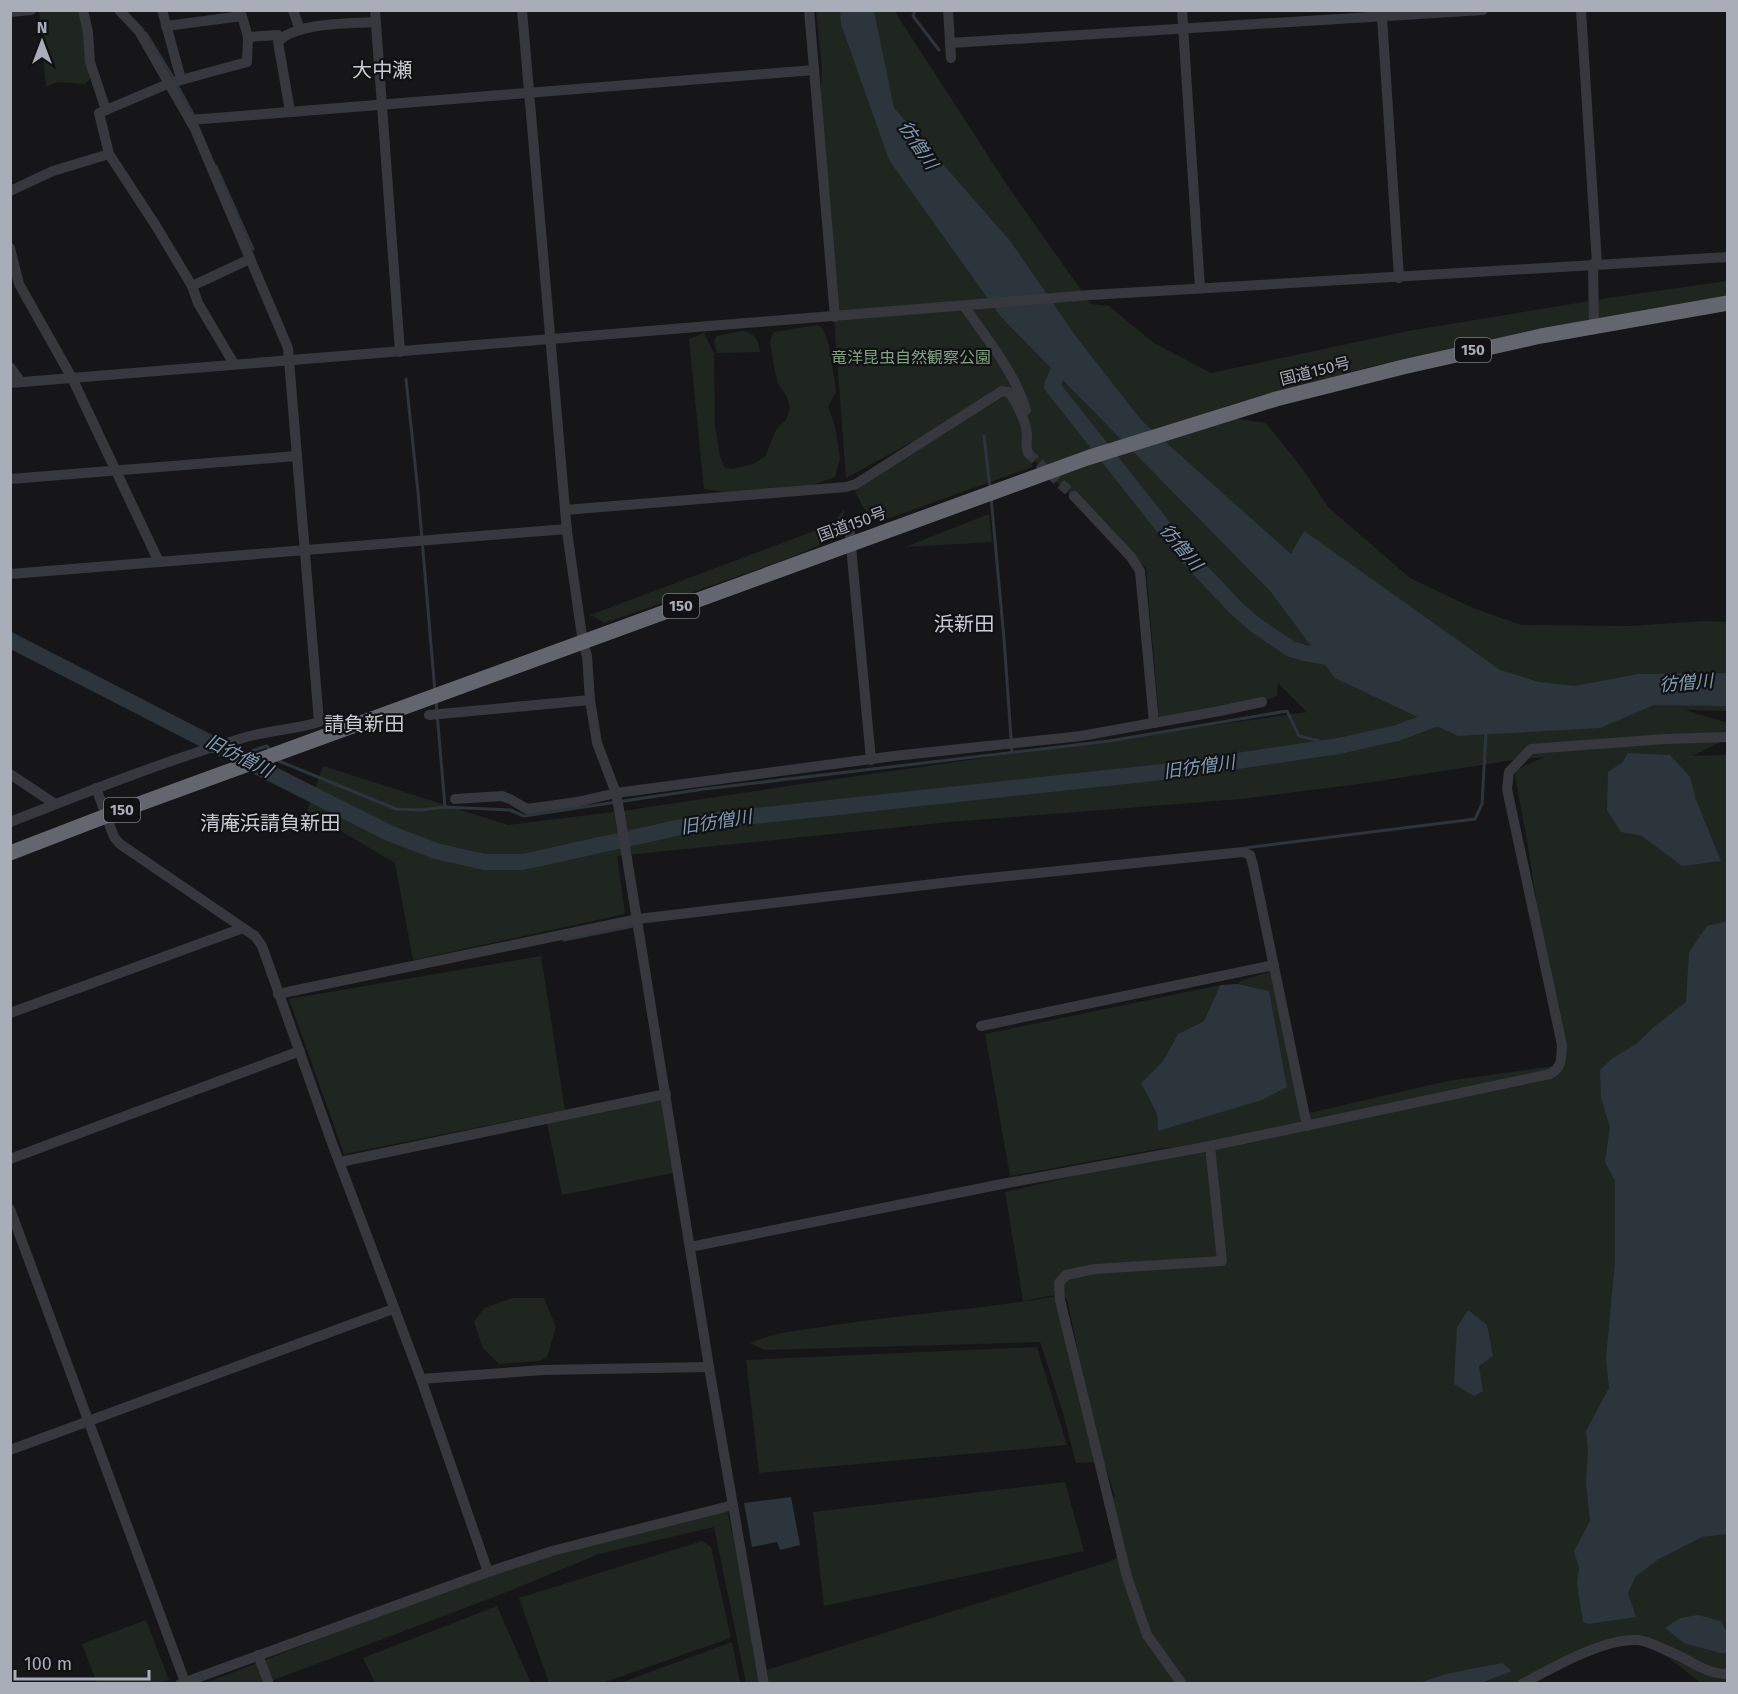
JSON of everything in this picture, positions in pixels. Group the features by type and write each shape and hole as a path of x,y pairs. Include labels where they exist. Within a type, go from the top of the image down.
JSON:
{"highway":[{"name":"国道150号","path":"10,853 1087,458 1276,399 1403,367 1541,336 1728,303"}],"street":[{"path":"10,12 31,10"},
{"path":"83,10 88,32 90,62 106,110"},
{"path":"10,824 96,788 230,741 319,722 288,348 190,120 139,31 119,10"},
{"path":"162,10 181,79"},
{"path":"293,10 300,30"},
{"path":"522,10 565,510 583,643 587,656 592,722 620,815 709,1366 764,1683"},
{"path":"809,10 835,316"},
{"path":"948,10 951,58"},
{"path":"1182,10 1200,288"},
{"path":"950,43 1383,14 1483,10"},
{"path":"1581,10 1595,264 1594,327"},
{"path":"166,26 243,13 248,37 247,62 181,79 99,113 109,154 192,286 198,303 234,364"},
{"path":"1383,14 1399,278"},
{"path":"290,111 278,42 300,30 375,16 400,352"},
{"path":"248,37 278,35 281,39"},
{"path":"190,120 814,70"},
{"path":"10,191 53,171 109,154"},
{"path":"10,248 19,284 72,378 159,562"},
{"path":"10,367 16,382 1090,295 1399,278 1728,256"},
{"path":"192,286 250,259"},
{"path":"565,510 846,487 856,484 1002,391 1008,392 1017,404 1027,433 1026,449 1033,434 1021,392 1000,356 964,306"},
{"path":"10,479 297,456"},
{"path":"1074,496 1131,557 1140,571 1154,723"},
{"path":"849,525 871,760"},
{"path":"10,574 567,529"},
{"path":"429,715 590,700"},
{"path":"455,799 502,796 510,798 527,809 577,802 615,793 1081,736 1262,702"},
{"path":"690,1247 997,1185 1210,1146 1550,1074 1558,1070 1561,1065 1562,1045 1507,789 1509,772 1531,749 1665,739 1728,737"},
{"path":"10,774 55,804"},
{"path":"96,788 114,837 120,844 255,936 262,946 393,1309 421,1379 488,1572"},
{"path":"278,994 638,919 959,881 1243,852 1250,855 1253,865 1308,1126"},
{"path":"10,1013 243,928"},
{"path":"981,1026 1274,965"},
{"path":"10,1159 300,1051"},
{"path":"340,1162 666,1094"},
{"path":"1182,1683 1147,1635 1127,1577 1060,1300 1059,1283 1066,1275 1095,1269 1222,1261 1210,1146"},
{"path":"10,1209 89,1421 182,1683 552,1551 733,1505"},
{"path":"10,1450 393,1309"},
{"path":"421,1379 543,1370 709,1366"},
{"path":"1522,1683 1588,1650 1623,1641 1639,1640 1670,1651 1713,1674 1728,1674"},
{"path":"258,1655 269,1683"}],"green space":[{"path":"39,11 83,11 94,75 85,84 58,82 46,87"},
{"name":"竜洋昆虫自然観察公園","path":"816,11 895,11 1009,188 1091,304 1109,306 1154,343 1211,373 1408,331 1727,281 1727,298 1544,331 1373,366 1223,407 1239,419 1266,423 1302,468 1328,507 1410,578 1473,608 1521,625 1630,626 1706,621 1727,622 1727,711 1685,710 1728,723 1727,739 1692,756 1728,755 1727,1683 1701,1683 1640,1636 1521,1683 769,1683 767,1670 1108,1562 1125,1554 1113,1497 1115,1496 1089,1416 1099,1462 1076,1463 1040,1342 764,1350 750,1343 781,1333 1023,1301 1005,1192 1233,1139 1158,1149 1010,1176 985,1034 1220,985 1204,1021 1178,1034 1163,1061 1141,1083 1157,1114 1158,1130 1269,991 1238,984 1240,981 1272,971 1305,1114 1447,1081 1561,1065 1528,846 1514,771 1544,757 1241,799 950,822 617,856 625,914 413,960 395,863 307,811 323,766 508,825 629,810 1307,712 1278,683 1277,696 1262,702 1159,718 1146,568 1031,457 1032,467 879,522 864,509 852,485 1005,391 846,478 819,123 822,69","holes":["1060,1294 1067,1299 1078,1352 1058,1296 1023,1301"]},
{"path":"817,325 823,328 829,345 836,391 828,407 835,426 840,459 835,477 810,486 744,495 704,489 689,339 704,333 714,353 715,426 724,467 732,469 753,464 765,457 776,430 786,420 790,408 786,395 778,384 774,367 770,341 774,332"},
{"path":"743,331 756,338 760,352 717,353 714,341 717,336"},
{"path":"844,509 842,535 792,557 605,623 590,615 833,524"},
{"path":"989,514 992,542 905,547"},
{"path":"541,956 565,1110 344,1154 289,999"},
{"path":"666,1094 678,1172 562,1195 546,1119"},
{"path":"512,1298 544,1298 556,1327 547,1357 539,1361 499,1364 483,1348 474,1322 484,1308"},
{"path":"1037,1347 1067,1445 759,1473 746,1360"},
{"path":"1065,1482 1084,1551 824,1606 813,1512"},
{"path":"727,1511 755,1631 764,1683 746,1683 714,1527 599,1554 507,1592 266,1683 203,1684 509,1565"},
{"path":"702,1541 711,1547 731,1638 602,1683 549,1683 519,1598"},
{"path":"497,1606 531,1683 375,1683 363,1658"},
{"path":"146,1620 169,1680 159,1683 97,1683 82,1644"},
{"path":"732,1642 740,1683 620,1683"}],"water":[{"path":"840,11 874,11 894,108 1011,242 1077,338 1142,421 1291,554 1304,531 1500,670 1539,682 1575,686 1638,674 1727,673 1727,706 1654,705 1600,728 1458,736 1335,678 1271,592 1001,317 889,160 841,24"},
{"path":"1628,753 1670,755 1690,777 1696,800 1721,861 1682,866 1642,836 1621,832 1607,810 1608,772 1622,763"},
{"path":"1727,921 1727,1534 1702,1537 1659,1559 1636,1576 1628,1593 1636,1617 1588,1624 1583,1622 1577,1583 1579,1568 1574,1551 1590,1521 1586,1483 1588,1452 1586,1431 1609,1388 1606,1358 1615,1262 1615,1181 1605,1162 1610,1127 1601,1098 1600,1070 1613,1058 1636,1044 1686,1002 1689,952 1707,926"},
{"path":"1238,984 1269,991 1287,1087 1262,1100 1158,1131 1157,1114 1141,1083 1163,1061 1178,1034 1204,1021 1220,985"},
{"path":"1468,1310 1487,1325 1493,1356 1479,1366 1483,1391 1474,1396 1454,1384 1457,1327"},
{"path":"791,1497 800,1545 780,1550 777,1542 752,1547 744,1503"},
{"path":"1698,1615 1721,1621 1727,1633 1727,1653 1684,1643 1665,1628 1680,1618"},
{"path":"1502,1663 1512,1671 1481,1683 1419,1683 1446,1674"}],"waterway":[{"path":"915,10 913,16 939,50"},
{"path":"146,33 174,79"},
{"path":"177,85 194,116"},
{"path":"216,166 253,249"},
{"name":"彷僧川","path":"1064,357 1052,386 1184,553 1254,624 1291,649 1339,659"},
{"path":"406,379 435,692"},
{"path":"984,436 990,487"},
{"path":"991,497 1012,752"},
{"name":"旧彷僧川","path":"10,640 389,833 436,851 484,862 523,862 708,821 1162,772 1339,746 1397,733 1448,714"},
{"path":"436,701 445,807"},
{"path":"277,758 279,761 396,809 421,810 445,807 510,810 524,816 704,789 1109,741 1287,711 1299,736 1339,746"},
{"path":"1245,848 1475,819 1482,804 1486,733"},
{"path":"236,756 267,746 270,750"},
{"path":"564,940 634,926"}],"tunnel":[{"path":"1028,453 1074,496"}],"district":[{"name":"大中瀬","path":"382,70"},
{"name":"浜新田","path":"964,624"},
{"name":"請負新田","path":"364,724"},
{"name":"清庵浜請負新田","path":"270,823"}]}
